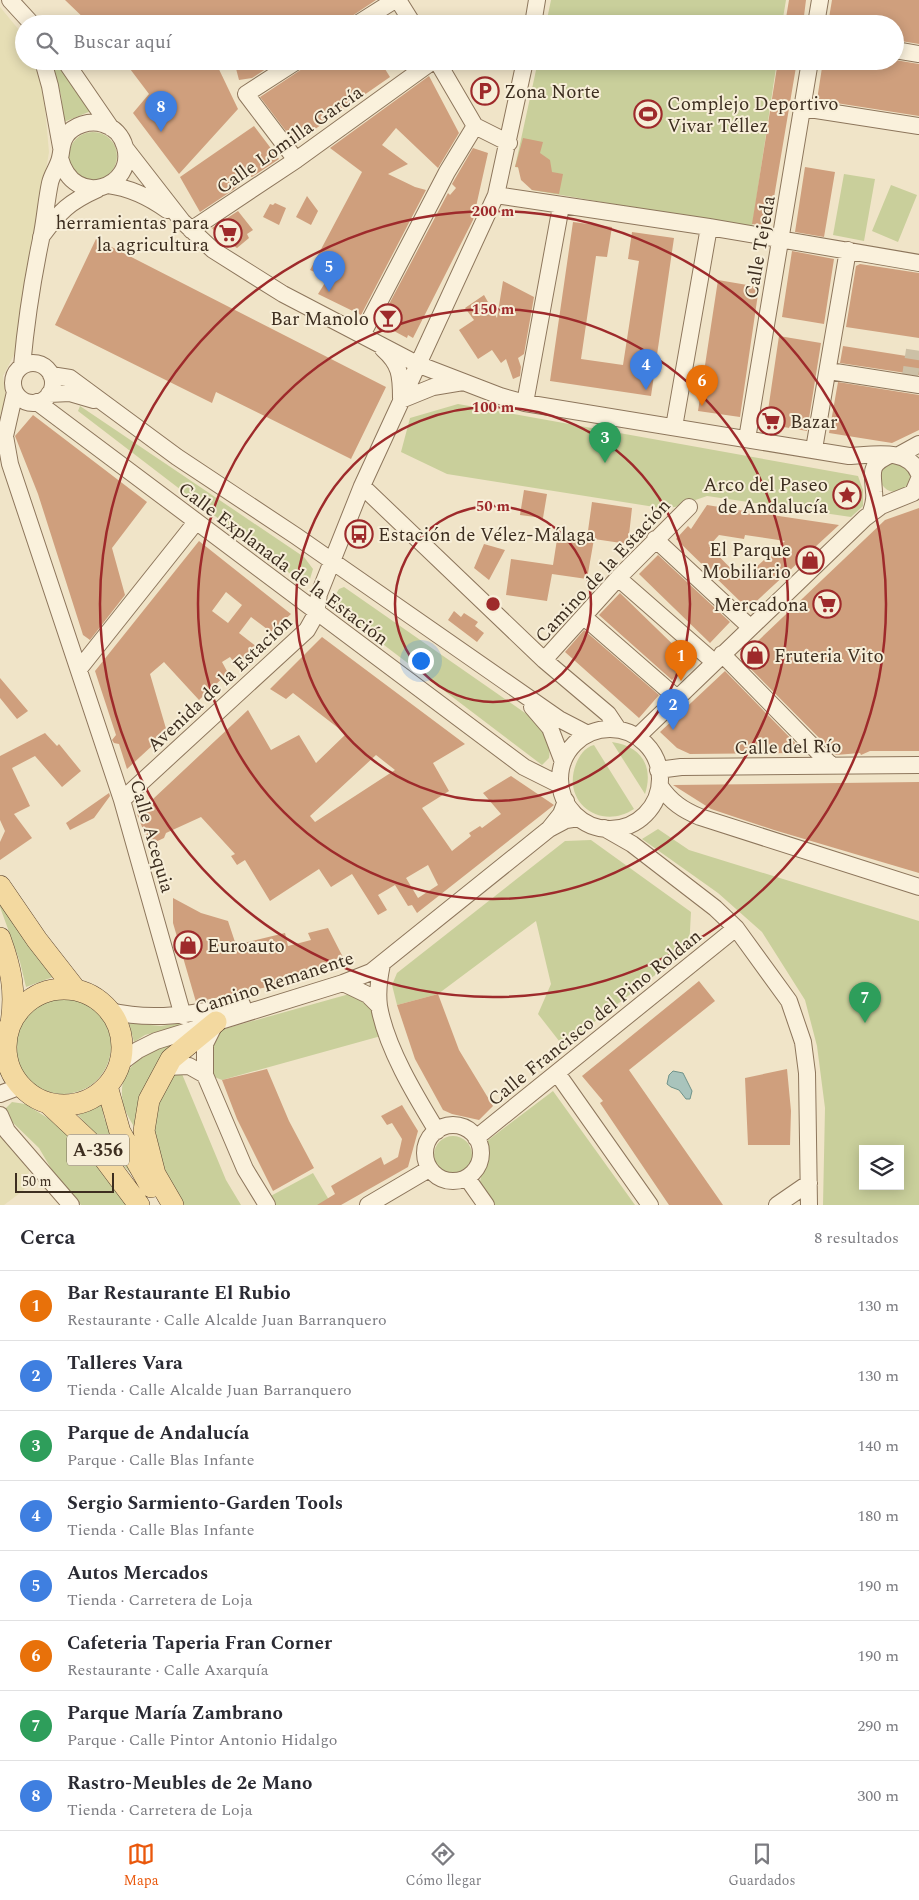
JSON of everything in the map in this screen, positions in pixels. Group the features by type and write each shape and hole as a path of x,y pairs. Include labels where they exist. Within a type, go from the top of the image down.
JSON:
{"main road":[{"name":"A-356","path":"0,886 37,940 76,990"},
{"name":"A-356","path":"0,938 14,982 14,1002 6,1039 6,1056 11,1072 21,1086 33,1096 48,1103 97,1149 139,1205"},
{"name":"A-356","path":"10,1023 22,1006 37,995 56,989 76,990 95,998 110,1011"},
{"path":"48,1103 69,1104 90,1098 107,1086 119,1064 122,1045 118,1027 110,1011"},
{"path":"173,1205 155,1174 144,1131 149,1100 166,1067 188,1043 216,1022"},
{"name":"A-356","path":"107,1086 120,1132 160,1205"}],"street":[{"path":"10,0 24,15"},
{"path":"10,0 18,15"},
{"path":"372,15 396,0 407,15"},
{"path":"535,15 538,0"},
{"path":"818,15 820,0"},
{"path":"904,52 919,54"},
{"path":"46,70 50,86 63,169 69,179 78,185 125,187 151,198 187,226 213,250 276,289 417,364 500,396 525,403 849,456 894,455 908,459 916,465 919,474"},
{"path":"71,70 111,128 122,140 126,149 187,226"},
{"path":"284,70 246,94 296,160"},
{"name":"Calle Lomilla García","path":"187,226 296,160 422,70"},
{"path":"441,70 475,126 509,143"},
{"path":"316,614 319,594 362,486 496,195 509,143 523,70"},
{"name":"Calle Tejeda","path":"747,439 808,70"},
{"path":"802,108 919,126"},
{"path":"29,365 26,321 32,275 42,237 42,218 60,153 66,136 74,128 85,123 97,122 111,128"},
{"path":"368,338 447,172 475,126"},
{"path":"42,237 56,217 73,200 103,187 123,170 126,160 126,149"},
{"path":"496,195 709,227 919,263"},
{"path":"525,403 561,206"},
{"path":"674,427 709,227"},
{"path":"814,449 829,371 848,250"},
{"path":"368,338 395,360 401,384 401,400"},
{"path":"8,425 38,400 52,388 52,375 48,370 29,365 15,374 13,383 16,392 22,399 38,400"},
{"path":"829,371 919,385"},
{"name":"Calle Explanada de la Estación","path":"52,375 70,378 108,407 518,690"},
{"path":"401,400 433,387 465,382"},
{"name":"Calle Acequia","path":"16,392 5,436 10,464 122,800 183,1016"},
{"name":"Calle Explanada de la Estación","path":"38,400 70,393 89,398 108,407"},
{"name":"Calle Explanada de la Estación","path":"38,400 316,614 524,768 560,785"},
{"path":"872,512 873,468 879,460 919,444"},
{"path":"849,456 861,465 881,498 891,502"},
{"path":"637,737 872,512 899,500 918,485"},
{"path":"362,486 544,660 608,714 618,729"},
{"name":"Camino de la Estación","path":"544,660 618,578 689,507"},
{"path":"79,669 196,522"},
{"path":"655,540 750,627"},
{"path":"618,578 718,658 832,766"},
{"name":"Avenida de la Estación","path":"122,800 307,630 316,614"},
{"path":"584,617 677,698"},
{"path":"518,690 550,728 563,762"},
{"path":"518,690 559,719 588,734"},
{"path":"604,828 618,828 631,824 645,814 656,799 660,786 657,762 649,748 637,737 618,729 597,730 577,741 563,762 560,785 566,801 579,818 604,828 632,844 715,908 736,928 789,1001 803,1042 807,1073 809,1205"},
{"name":"Calle del Río","path":"658,770 681,767 919,765"},
{"path":"660,786 669,799 682,810 733,830 919,887"},
{"name":"Camino Remanente","path":"549,829 561,814 566,801"},
{"name":"Camino Remanente","path":"119,1064 138,1050 156,1041 364,975 382,964 549,829 566,820 579,818"},
{"name":"Calle Francisco del Pino Roldan","path":"476,1138 736,928"},
{"path":"382,964 378,986 379,1006 385,1027 404,1072 437,1131"},
{"path":"110,1011 151,1017 183,1016 337,985 368,995 379,1006"},
{"path":"216,1022 205,1044 205,1074 245,1168 267,1205"},
{"path":"166,1067 189,1066 205,1074"},
{"path":"557,1073 650,1205"},
{"path":"0,1094 21,1086"},
{"path":"0,1115 7,1131 71,1205"},
{"path":"447,1126 458,1126 468,1130 476,1138 481,1148 480,1160 476,1170 467,1178 457,1181 446,1181 429,1168 425,1159 425,1148 429,1138 437,1131 447,1126"},
{"path":"368,1205 429,1168"},
{"path":"467,1178 486,1205"},
{"path":"777,1205 809,1183"}],"shaded area":[{"path":"0,7 15,25 15,70 37,70 43,86 49,152 15,353 3,376 6,399 0,416"},
{"path":"0,1133 8,1145 30,1168 24,1190 4,1205 0,1205"}],"green space":[{"path":"551,0 786,0 784,15 548,15"},
{"path":"54,70 64,70 91,108 91,111 64,122 61,95"},
{"name":"Complejo Deportivo Vivar Téllez","path":"536,70 776,70 752,228 532,190 520,168 515,167"},
{"path":"93,132 102,134 110,139 115,147 117,156 115,165 110,173 102,178 93,180 84,178 76,173 71,165 69,156 71,147 76,139 84,134"},
{"path":"844,174 875,179 864,241 833,235"},
{"path":"891,185 917,195 898,242 872,231"},
{"path":"458,404 858,476 863,490 863,506 851,517 707,496 675,507 661,508 447,474 401,452 410,418"},
{"path":"80,406 304,557 313,569 310,579 305,585 78,411"},
{"path":"895,462 906,466 910,477 906,488 895,492 884,488 880,477 884,466"},
{"path":"344,587 528,715 547,740 549,758 542,765 330,604 339,589"},
{"path":"612,742 631,748 643,759 648,775 645,794"},
{"path":"594,745 634,809 621,815 609,817 597,815 579,801 574,791 573,778 576,764 583,752"},
{"path":"658,829 689,850 919,921 919,1205 823,1205 825,1108 817,1046 805,1000 762,932 718,893 642,839"},
{"path":"591,840 691,912 689,949 563,1046 538,1014 551,984 536,921 438,994 397,1005 392,985 397,973 565,841"},
{"path":"0,900 53,977 26,987 20,962 0,907"},
{"path":"353,993 372,1003 381,1036 222,1080 212,1076 208,1057 217,1031"},
{"path":"63,998 81,1001 97,1012 108,1028 111,1046 108,1064 97,1080 81,1091 63,1094 45,1091 29,1080 18,1064 15,1046 18,1028 29,1012 45,1001"},
{"path":"205,1019 145,1035 134,1042 129,1023 161,1026"},
{"path":"179,1042 168,1051 152,1071 140,1105 137,1132 124,1107 123,1081 135,1062 145,1055"},
{"path":"182,1074 226,1180 241,1205 180,1205 159,1169 152,1108 166,1075"},
{"path":"553,1091 635,1205 495,1205 480,1182 487,1141"},
{"path":"12,1102 25,1104 77,1136 131,1205 81,1205 56,1177 39,1148 7,1117 5,1109"},
{"path":"102,1105 104,1118 133,1176 78,1115"},
{"path":"453,1136 466,1142 472,1155 466,1168 453,1174 440,1168 434,1155 440,1142"},
{"path":"313,1173 332,1205 272,1205 267,1198"}],"water":[{"path":"673,1071 683,1073 692,1091 690,1099 686,1099 679,1090 667,1084 669,1075"}],"building":[{"path":"65,0 376,0 354,15 81,15"},
{"path":"789,0 806,0 804,15 786,15"},
{"path":"832,0 919,0 919,44 904,42 904,15 830,15"},
{"path":"904,62 919,64 919,116 817,100 822,70 904,70"},
{"path":"131,70 219,70 238,109 179,174 133,113 149,94"},
{"path":"236,70 264,70 252,78 239,80"},
{"path":"300,70 386,70 390,77 295,143 260,97"},
{"path":"777,70 795,70 769,227 752,224"},
{"path":"429,76 459,133 438,168 396,128 382,145 408,164 388,174 415,187 426,190 361,315 318,294 328,278 310,270 362,172 330,148"},
{"path":"254,126 279,159 252,177 249,176 233,190 200,212 180,177"},
{"path":"523,138 543,142 540,153 550,160 552,172 563,174 559,194 532,190 521,180 518,167 515,167"},
{"path":"473,148 488,153 473,220 413,338 408,335 407,338 379,323 448,193 450,195 456,188 452,184"},
{"path":"805,167 835,172 824,237 795,232"},
{"path":"307,196 318,211 311,225 296,217"},
{"path":"275,203 286,208 279,225 263,217 270,204 273,205"},
{"path":"238,211 253,230 247,234 249,238 237,248 220,237 212,228"},
{"path":"573,222 612,227 607,257 596,256 581,359 623,365 639,261 628,259 632,232 674,238 651,396 550,381"},
{"path":"96,239 386,387 351,459 216,392 212,403 55,325"},
{"path":"792,251 834,259 824,324 782,317"},
{"path":"860,264 919,273 919,338 846,327 856,266"},
{"path":"718,280 759,287 740,417 698,411"},
{"path":"503,281 534,297 524,354 518,358 521,367 520,376 513,379 506,359 501,363 492,350 478,359 459,330 474,320 465,308 484,295 497,318"},
{"path":"779,336 821,343 807,431 766,424"},
{"path":"843,346 919,358 919,375 840,363"},
{"path":"838,382 919,395 919,430 892,443 829,433"},
{"path":"33,415 147,502 112,548 125,595 90,640 83,635 38,494 15,436"},
{"path":"524,490 547,494 543,518 520,515"},
{"path":"592,502 632,508 628,544 594,539 587,579 552,574 547,601 506,595 511,559 553,565 558,533 587,538"},
{"path":"707,505 839,525 748,609 676,539 688,526 691,529","holes":["719,535 744,539 745,535 785,541 742,580 709,546"]},
{"path":"919,508 919,751 870,751 861,755 860,753 836,755 740,658 885,520"},
{"path":"199,541 291,614 271,632 251,617 239,633 257,647 236,665 230,657 222,662 228,673 199,700 164,662 150,674 167,732 127,769 119,744 114,743 112,740 116,735 95,671","holes":["226,592 242,605 228,623 212,611"]},
{"path":"484,544 505,550 489,580 474,568"},
{"path":"658,555 730,622 710,643 639,574"},
{"path":"620,593 691,662 672,680 599,615"},
{"path":"454,611 461,617 464,613 478,622 475,626 484,633 477,642 448,620"},
{"path":"584,630 659,695 639,718 565,652"},
{"path":"322,637 465,744 433,763 449,791 422,808 452,851 471,836 469,833 480,826 482,828 501,814 483,793 511,776 554,805 417,913 412,905 408,906 395,885 378,895 387,910 378,915 352,874 331,887 319,869 270,901 245,860 237,865 231,856 235,854 201,817 166,833 164,838 149,845 137,814 248,710 271,750 299,735 316,763 346,734 293,693 286,699 270,689","holes":["376,755 395,770 315,822 310,816","428,865 438,885 418,898 406,878"]},
{"path":"725,671 803,753 690,754 677,748 660,732"},
{"path":"0,678 28,711 17,719 0,698"},
{"path":"45,733 57,746 59,744 81,771 62,787 35,756 12,768 30,806 14,814 32,838 0,860 0,842 5,831 0,820 0,756"},
{"path":"919,782 919,873 774,830 711,809 673,785"},
{"path":"109,793 110,796 94,818 70,830 66,823"},
{"path":"173,898 201,913 228,921 236,945 285,933 288,946 311,940 308,933 328,928 347,965 306,979 196,1002 173,923"},
{"path":"699,981 715,1001 629,1070 723,1205 669,1205 600,1103 603,1101 582,1076"},
{"path":"438,994 459,1050 493,1106 479,1120 443,1110 415,1059 397,1005"},
{"path":"267,1069 289,1121 314,1168 273,1191 237,1119 222,1080"},
{"path":"787,1069 791,1111 790,1145 748,1145 745,1078"},
{"path":"402,1105 418,1131 408,1167 341,1205 317,1205 335,1194 331,1186 381,1157 384,1165 398,1157 402,1139 392,1123 387,1125 381,1116"}],"tunnel":[{"path":"909,383 914,350"}],"place":[{"name":"Zona Norte","path":"485,91"},
{"name":"Complejo Deportivo Vivar Téllez","path":"648,114"},
{"name":"Rastro-Meubles de 2e Mano","path":"161,132"},
{"name":"herramientas para la agricultura","path":"228,233"},
{"name":"Autos Mercados","path":"329,292"},
{"name":"Bar Manolo","path":"388,318"},
{"name":"Sergio Sarmiento-Garden Tools","path":"646,390"},
{"name":"Cafeteria Taperia Fran Corner","path":"702,406"},
{"name":"Bazar","path":"771,421"},
{"name":"Parque de Andalucía","path":"605,463"},
{"name":"Arco del Paseo de Andalucía","path":"847,495"},
{"name":"Estación de Vélez-Málaga","path":"359,534"},
{"name":"El Parque Mobiliario","path":"810,560"},
{"name":"Mercadona","path":"827,604"},
{"name":"Fruteria Vito","path":"755,655"},
{"name":"Bar Restaurante El Rubio","path":"681,681"},
{"name":"Talleres Vara","path":"673,730"},
{"name":"Euroauto","path":"188,945"},
{"name":"Parque María Zambrano","path":"865,1023"}]}
